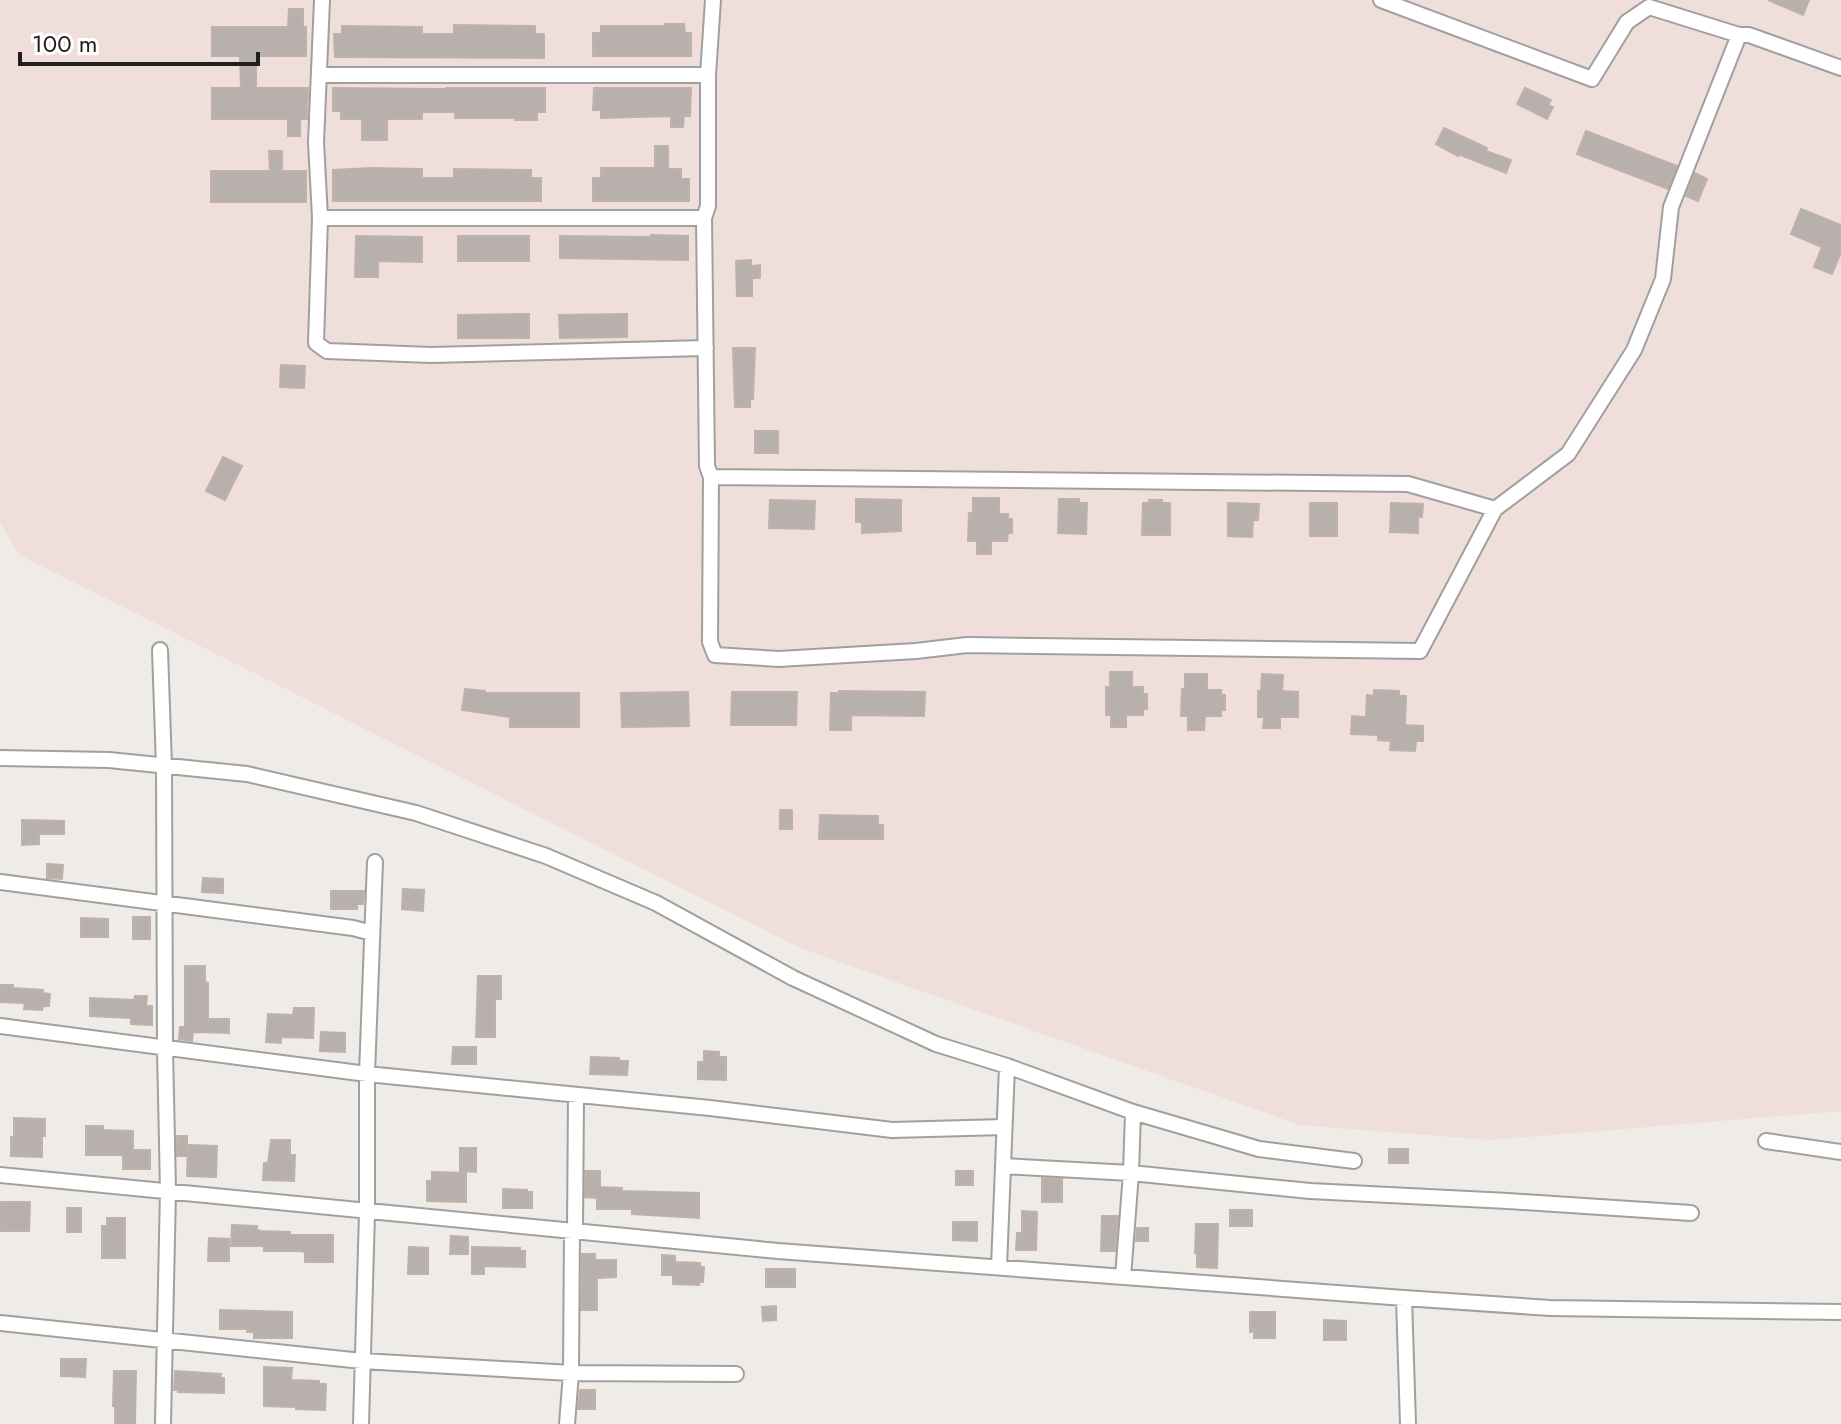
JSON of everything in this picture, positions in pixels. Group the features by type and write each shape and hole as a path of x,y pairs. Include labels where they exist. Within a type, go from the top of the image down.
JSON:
{"street":[{"path":"322,0 316,142 320,218 316,343 327,351 431,355 706,348"},
{"path":"713,0 708,75 708,206 704,218 707,466 711,477 710,642 715,655 779,659 967,645 1420,651 1495,509 1568,454 1634,350 1663,279 1671,207 1739,35"},
{"path":"1381,0 1592,79 1627,22 1649,7 1739,35 1749,35 1841,68"},
{"path":"319,75 708,75"},
{"path":"320,218 704,218"},
{"path":"711,477 1408,484 1495,509"},
{"path":"160,650 168,1191 163,1424"},
{"path":"0,758 109,760 247,774 416,813 546,856 656,903 793,978 936,1044 1133,1112 1259,1149 1354,1161"},
{"path":"361,1424 367,1074 375,862"},
{"path":"0,882 372,933"},
{"path":"0,1026 367,1074 710,1108 892,1130 1004,1127"},
{"path":"999,1267 1007,1066"},
{"path":"567,1424 571,1373 572,1231 575,1229 576,1096"},
{"path":"1123,1277 1133,1112"},
{"path":"1766,1141 1841,1152"},
{"path":"1003,1166 1131,1173 1310,1191 1691,1213"},
{"path":"0,1175 778,1251 1404,1298 1550,1308 1841,1312"},
{"path":"1404,1298 1408,1424"},
{"path":"0,1323 362,1361 571,1373 736,1374"}],"shaded area":[{"path":"0,0 1841,0 1841,1111 1490,1140 1300,1125 800,948 20,555 0,523"}],"building":[{"path":"1768,0 1809,0 1803,15"},
{"path":"289,9 303,9 306,56 256,56 256,88 308,88 307,119 300,119 300,136 288,136 288,119 212,119 212,88 241,88 240,56 212,56 212,27 288,27"},
{"path":"684,24 685,33 691,33 691,56 593,56 593,33 601,33 601,26"},
{"path":"454,25 535,26 535,34 544,34 544,58 335,57 334,34 342,34 342,26 422,27 422,34 454,34"},
{"path":"333,88 545,88 545,112 537,112 537,120 515,120 455,118 455,112 422,112 422,119 387,119 387,140 362,140 362,119 341,119 341,111 333,111"},
{"path":"594,88 691,88 690,116 684,116 683,127 671,127 671,116 601,118 601,110 593,110"},
{"path":"1525,88 1551,100 1548,105 1553,107 1547,119 1517,104"},
{"path":"1444,128 1487,148 1486,151 1511,160 1506,173 1458,156 1436,144"},
{"path":"1586,131 1677,166 1668,189 1577,154"},
{"path":"655,146 668,146 668,169 681,169 681,179 689,179 689,201 593,201 593,178 601,178 601,168 655,168"},
{"path":"269,151 282,151 282,171 306,171 306,202 211,202 211,171 270,171"},
{"path":"422,169 422,178 454,178 454,169 531,170 531,178 541,178 541,201 333,201 333,170"},
{"path":"1695,173 1707,179 1698,201 1686,196"},
{"path":"1801,209 1841,225 1841,252 1832,274 1814,267 1822,247 1791,234"},
{"path":"356,236 422,237 422,262 378,261 378,277 355,277"},
{"path":"458,236 529,236 529,261 458,261"},
{"path":"560,236 688,236 688,260 560,258"},
{"path":"751,260 751,266 760,265 760,278 752,278 752,296 737,296 736,261"},
{"path":"529,314 529,338 458,338 458,315"},
{"path":"627,314 627,337 560,338 559,315"},
{"path":"733,348 755,348 750,407 735,407"},
{"path":"281,365 305,366 304,388 280,387"},
{"path":"755,431 778,431 778,453 755,453"},
{"path":"223,457 242,466 225,500 206,491"},
{"path":"973,498 999,498 999,514 1008,514 1008,519 1012,519 1012,533 1008,533 1007,541 991,541 991,554 977,554 977,541 968,541"},
{"path":"856,499 901,500 901,531 862,533 862,522 856,522"},
{"path":"1059,499 1079,499 1079,503 1087,503 1086,534 1058,533"},
{"path":"770,500 815,501 814,529 769,528"},
{"path":"1149,500 1170,503 1170,535 1142,535 1143,503 1149,503"},
{"path":"1228,503 1259,504 1258,520 1253,520 1252,537 1228,536"},
{"path":"1310,503 1337,503 1337,536 1310,536"},
{"path":"1391,503 1423,504 1422,517 1418,517 1418,533 1390,532"},
{"path":"1110,672 1132,672 1132,687 1143,687 1143,694 1147,694 1147,709 1143,709 1143,715 1126,715 1126,727 1111,727 1111,715 1106,715 1106,687 1110,687"},
{"path":"1185,674 1207,674 1207,690 1221,690 1221,695 1225,695 1225,710 1221,710 1221,716 1205,716 1204,730 1188,730 1188,716 1181,716"},
{"path":"1262,674 1283,675 1282,691 1298,692 1298,717 1280,717 1280,728 1263,728 1264,717 1258,717 1258,691 1261,691"},
{"path":"465,689 485,693 579,693 579,727 510,727 510,717 462,710"},
{"path":"1374,690 1399,691 1399,696 1406,696 1405,725 1423,726 1423,741 1416,741 1415,751 1390,750 1391,741 1378,740 1378,735 1351,734 1352,716 1366,717 1367,695 1374,696"},
{"path":"688,692 689,726 622,727 621,693"},
{"path":"732,692 797,692 796,725 731,725"},
{"path":"925,692 924,716 851,715 851,730 830,730 831,693"},
{"path":"780,810 792,810 792,829 780,829"},
{"path":"820,815 878,816 878,825 883,825 883,839 819,839"},
{"path":"22,820 64,821 64,834 39,834 39,844 22,845"},
{"path":"47,864 63,865 62,879 47,878"},
{"path":"203,878 223,879 223,893 202,892"},
{"path":"403,889 424,890 423,911 402,909"},
{"path":"331,891 364,891 363,904 357,904 357,909 331,909"},
{"path":"133,917 150,917 150,939 133,939"},
{"path":"81,918 108,919 108,937 81,937"},
{"path":"185,966 205,966 208,1019 229,1019 229,1033 193,1032 192,1041 179,1039 180,1027 185,1027"},
{"path":"478,976 501,976 501,999 495,999 495,1037 476,1037"},
{"path":"0,985 43,990 43,993 50,994 49,1006 43,1006 42,1010 24,1009 25,1003 0,1002"},
{"path":"135,996 147,996 146,1006 152,1006 152,1025 131,1024 131,1018 90,1016 90,998 134,1000"},
{"path":"294,1008 314,1008 313,1038 281,1037 281,1043 266,1042 268,1014 293,1015"},
{"path":"321,1032 345,1033 345,1052 320,1051"},
{"path":"453,1047 476,1047 476,1064 452,1064"},
{"path":"704,1051 719,1052 719,1057 726,1057 726,1080 698,1079 698,1062 704,1062"},
{"path":"591,1057 628,1061 627,1075 590,1074"},
{"path":"14,1118 45,1119 42,1157 11,1156"},
{"path":"86,1126 133,1131 133,1150 150,1150 150,1169 123,1169 123,1155 86,1155"},
{"path":"177,1136 187,1136 187,1156 177,1156"},
{"path":"271,1140 290,1140 290,1155 295,1155 294,1181 263,1180"},
{"path":"188,1145 217,1146 216,1177 187,1176"},
{"path":"460,1148 476,1148 476,1172 460,1171"},
{"path":"1389,1149 1408,1149 1408,1163 1389,1163"},
{"path":"585,1171 600,1171 600,1187 622,1188 622,1191 699,1193 699,1218 632,1214 632,1209 597,1209 597,1198 585,1197"},
{"path":"956,1171 973,1171 973,1185 956,1185"},
{"path":"432,1172 466,1173 466,1202 427,1201 427,1181 432,1181"},
{"path":"1042,1178 1062,1179 1062,1202 1042,1202"},
{"path":"503,1189 532,1192 532,1208 503,1208"},
{"path":"0,1202 30,1202 29,1231 0,1231"},
{"path":"67,1208 81,1208 81,1232 67,1232"},
{"path":"1230,1210 1252,1210 1252,1226 1230,1226"},
{"path":"1022,1211 1037,1212 1036,1250 1016,1250 1017,1233 1022,1233"},
{"path":"1102,1216 1118,1216 1115,1251 1101,1251"},
{"path":"107,1218 125,1218 125,1258 102,1258 102,1226 107,1226"},
{"path":"953,1222 977,1222 977,1241 953,1240"},
{"path":"1196,1224 1218,1224 1217,1268 1197,1267"},
{"path":"232,1225 257,1226 257,1230 290,1232 290,1235 333,1235 333,1262 305,1262 305,1252 300,1251 264,1251 264,1246 231,1246"},
{"path":"1137,1228 1148,1228 1148,1241 1136,1241"},
{"path":"451,1236 468,1237 468,1254 450,1254"},
{"path":"209,1238 229,1239 229,1261 208,1261"},
{"path":"409,1247 428,1248 428,1274 408,1274"},
{"path":"472,1247 520,1248 520,1251 525,1251 525,1267 484,1266 484,1274 472,1274"},
{"path":"582,1254 595,1254 595,1260 616,1260 616,1277 597,1278 597,1310 581,1310"},
{"path":"662,1255 675,1256 675,1262 700,1263 700,1267 704,1267 703,1282 699,1285 673,1284 673,1275 662,1275"},
{"path":"766,1269 795,1269 795,1287 766,1287"},
{"path":"776,1306 776,1320 763,1321 762,1307"},
{"path":"220,1310 292,1312 292,1338 254,1338 254,1332 247,1332 247,1329 220,1329"},
{"path":"1250,1312 1275,1312 1275,1338 1254,1338 1254,1331 1250,1332"},
{"path":"1324,1320 1346,1321 1346,1340 1324,1340"},
{"path":"61,1359 86,1359 85,1377 61,1376"},
{"path":"264,1367 292,1368 291,1380 326,1384 325,1410 264,1406"},
{"path":"114,1371 136,1371 135,1424 115,1424"},
{"path":"175,1371 221,1374 224,1393 178,1392 174,1390"},
{"path":"580,1390 595,1390 595,1409 578,1409"}]}
